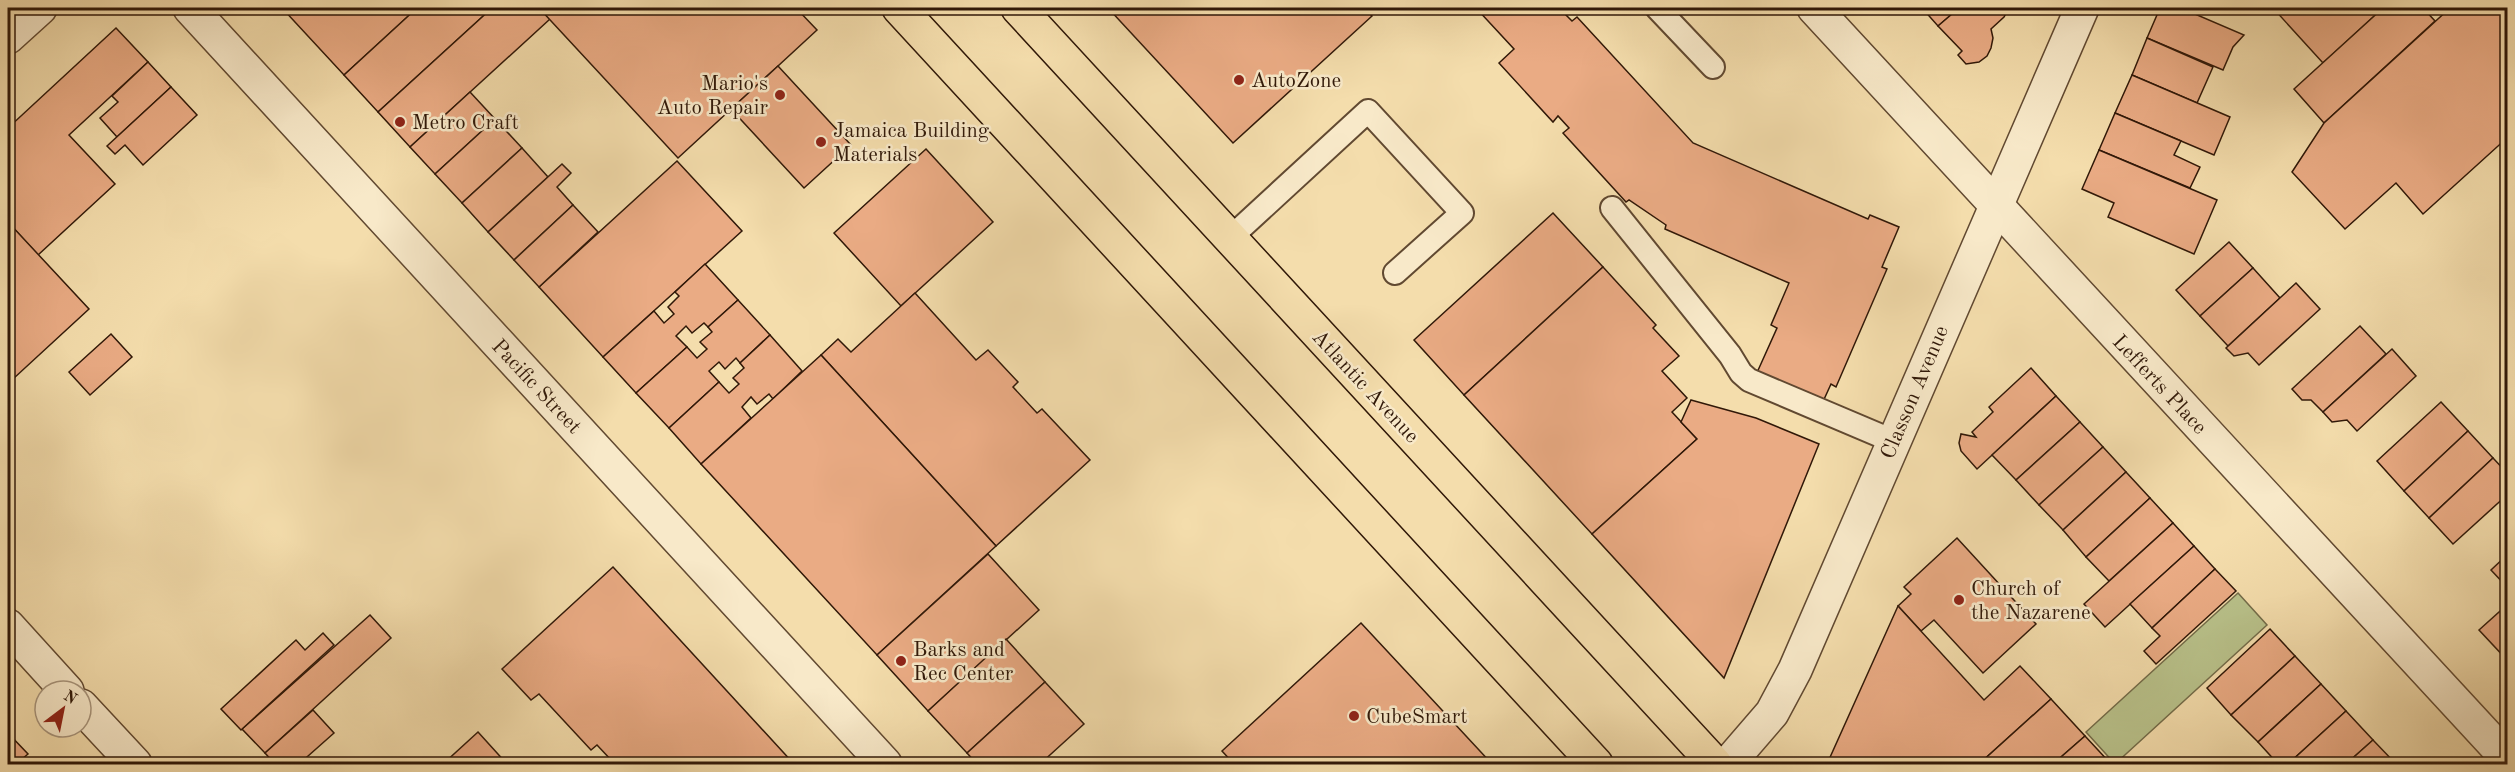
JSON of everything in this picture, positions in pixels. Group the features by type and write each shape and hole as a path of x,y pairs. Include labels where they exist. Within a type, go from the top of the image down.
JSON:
{"main road":[{"path":"899,8 1596,765"},
{"name":"Atlantic Avenue","path":"1018,8 1715,765"}],"street":[{"path":"8,38 40,8"},
{"name":"Pacific Street","path":"190,8 885,765"},
{"name":"Lefferts Place","path":"1814,8 2508,759"},
{"name":"Classon Avenue","path":"1728,765 1760,730 1783,693 2082,8"},
{"path":"8,626 57,679"},
{"path":"93,719 135,765"}],"lane":[{"path":"1657,8 1713,67"},
{"path":"1230,237 1368,111 1462,213 1395,273"},
{"path":"1612,208 1730,355 1741,374 1749,380 1893,441"}],"green space":[{"path":"2238,593 2267,625 2115,764 2086,732"}],"building":[{"path":"282,8 417,8 344,75"},
{"path":"417,8 492,8 378,112 344,75"},
{"path":"492,8 539,8 550,19 410,147 378,112"},
{"path":"539,8 796,8 817,30 678,158"},
{"name":"AutoZone","path":"1108,8 1364,8 1372,16 1233,143"},
{"path":"1476,8 1567,8 1563,12 1572,21 1577,17 1693,143 1868,219 1870,215 1899,227 1882,267 1887,269 1836,387 1831,384 1821,406 1755,377 1777,328 1771,325 1789,283 1665,229 1666,225 1629,200 1626,202 1563,133 1569,128 1558,116 1553,122 1499,63 1514,49"},
{"path":"1922,8 1959,8 1938,26"},
{"path":"1959,8 2009,8 2004,17 1991,29 1993,38 1991,48 1987,56 1979,62 1966,64 1958,55 1962,51 1938,26"},
{"path":"2160,8 2181,8 2244,35 2233,47 2223,70 2147,38"},
{"path":"2273,8 2383,8 2323,63"},
{"path":"2383,8 2423,8 2435,21 2324,123 2294,89"},
{"path":"2450,8 2508,8 2508,137 2423,214 2396,183 2345,229 2292,172 2324,123"},
{"path":"116,28 148,62 69,135 115,184 38,255 8,222 8,128"},
{"path":"2147,38 2213,67 2197,103 2132,75"},
{"path":"148,62 171,87 117,137 100,118 118,102 112,96"},
{"path":"778,66 851,145 804,188 731,109"},
{"path":"2132,75 2230,117 2214,155 2115,113"},
{"path":"171,87 197,115 143,165 125,145 115,154 107,146"},
{"path":"470,92 495,119 435,174 410,147"},
{"path":"2115,113 2181,141 2174,155 2200,167 2190,188 2099,150"},
{"path":"495,119 522,148 462,203 435,174"},
{"path":"522,148 548,177 488,232 462,203"},
{"path":"926,149 993,222 901,306 834,233"},
{"path":"2099,150 2217,200 2194,254 2108,217 2114,203 2082,189"},
{"path":"677,161 742,231 603,357 539,287"},
{"path":"562,164 571,173 557,187 573,205 514,260 488,232"},
{"path":"573,205 598,232 539,287 514,260"},
{"path":"1553,213 1603,267 1464,395 1414,340"},
{"path":"8,222 89,309 13,379 8,373"},
{"path":"2229,242 2253,268 2200,316 2176,290"},
{"path":"705,264 738,300 708,327 704,323 692,333 686,326 676,336 687,347 636,393 603,357 654,311 664,323 674,314 668,307 679,296 675,292"},
{"path":"1603,267 1656,325 1653,328 1679,356 1662,371 1687,398 1672,412 1697,439 1592,534 1464,395"},
{"path":"2253,268 2280,298 2228,346 2200,316"},
{"path":"2296,283 2320,309 2259,365 2248,353 2234,356 2226,348"},
{"path":"915,293 976,360 988,350 1018,382 1013,387 1037,413 1042,409 1090,460 996,546 821,355 838,339 851,352"},
{"path":"738,300 770,335 740,363 736,358 725,369 719,362 709,371 719,382 669,428 636,393 687,347 697,358 707,349 700,342 712,332 708,327"},
{"path":"2360,326 2386,354 2323,412 2311,400 2302,400 2292,389"},
{"path":"111,334 132,357 90,395 69,372"},
{"path":"770,335 802,371 773,399 769,394 757,404 751,397 742,407 751,418 701,464 669,428 719,382 729,393 739,384 733,378 744,368 740,363"},
{"path":"2392,349 2416,376 2357,431 2347,420 2332,422 2323,412"},
{"path":"821,355 996,546 877,655 701,464"},
{"path":"2031,368 2056,396 1977,469 1961,451 1959,443 1961,434 1976,437 1972,432 1993,412 1989,407"},
{"path":"2056,396 2080,422 2016,480 1992,455"},
{"path":"1691,400 1756,418 1819,444 1724,678 1592,534 1697,439 1681,422"},
{"path":"2441,402 2468,431 2404,491 2377,461"},
{"path":"2080,422 2103,447 2039,505 2016,480"},
{"path":"2468,431 2493,458 2429,518 2404,491"},
{"path":"2103,447 2126,472 2063,530 2039,505"},
{"path":"2493,458 2508,474 2508,494 2453,544 2429,518"},
{"path":"2126,472 2150,498 2086,557 2063,530"},
{"path":"2150,498 2173,523 2109,581 2086,557"},
{"path":"2173,523 2194,546 2105,627 2084,604"},
{"name":"Church of the Nazarene","path":"1957,538 2036,624 1983,673 1934,620 1921,631 1898,606 1911,594 1904,587"},
{"path":"2194,546 2215,569 2152,628 2130,604"},
{"path":"988,554 1039,610 928,711 877,655"},
{"path":"2508,554 2508,588 2491,570"},
{"path":"613,567 794,764 608,764 612,761 597,745 591,750 539,694 531,700 502,669"},
{"path":"2215,569 2236,591 2156,664 2144,651 2160,636 2152,628"},
{"path":"2508,604 2508,661 2479,630"},
{"path":"1898,606 1984,700 2020,666 2051,699 1979,764 1827,764"},
{"path":"370,615 391,638 265,753 242,729"},
{"name":"CubeSmart","path":"1361,623 1492,764 1234,764 1222,751"},
{"path":"2270,629 2295,656 2231,715 2207,688"},
{"path":"323,633 334,645 241,730 221,709 296,640 305,650"},
{"path":"1006,639 1045,682 967,753 928,711"},
{"path":"2295,656 2321,684 2258,742 2231,715"},
{"path":"1045,682 1084,724 1040,764 977,764 967,753"},
{"path":"2321,684 2346,711 2288,764 2278,764 2258,742"},
{"path":"2051,699 2085,736 2053,764 1979,764"},
{"path":"313,710 334,733 299,764 275,764 265,753"},
{"path":"2346,711 2373,740 2346,764 2288,764"},
{"path":"478,732 507,764 443,764"},
{"path":"8,733 28,754 16,764 8,764"},
{"path":"2085,736 2111,764 2053,764"},
{"path":"2373,740 2396,764 2346,764"}],"place":[{"name":"AutoZone","path":"1239,80"},
{"name":"Mario's Auto Repair","path":"780,95"},
{"name":"Metro Craft","path":"400,122"},
{"name":"Jamaica Building Materials","path":"821,142"},
{"name":"Church of the Nazarene","path":"1959,600"},
{"name":"Barks and Rec Center","path":"901,661"},
{"name":"CubeSmart","path":"1354,716"}]}
